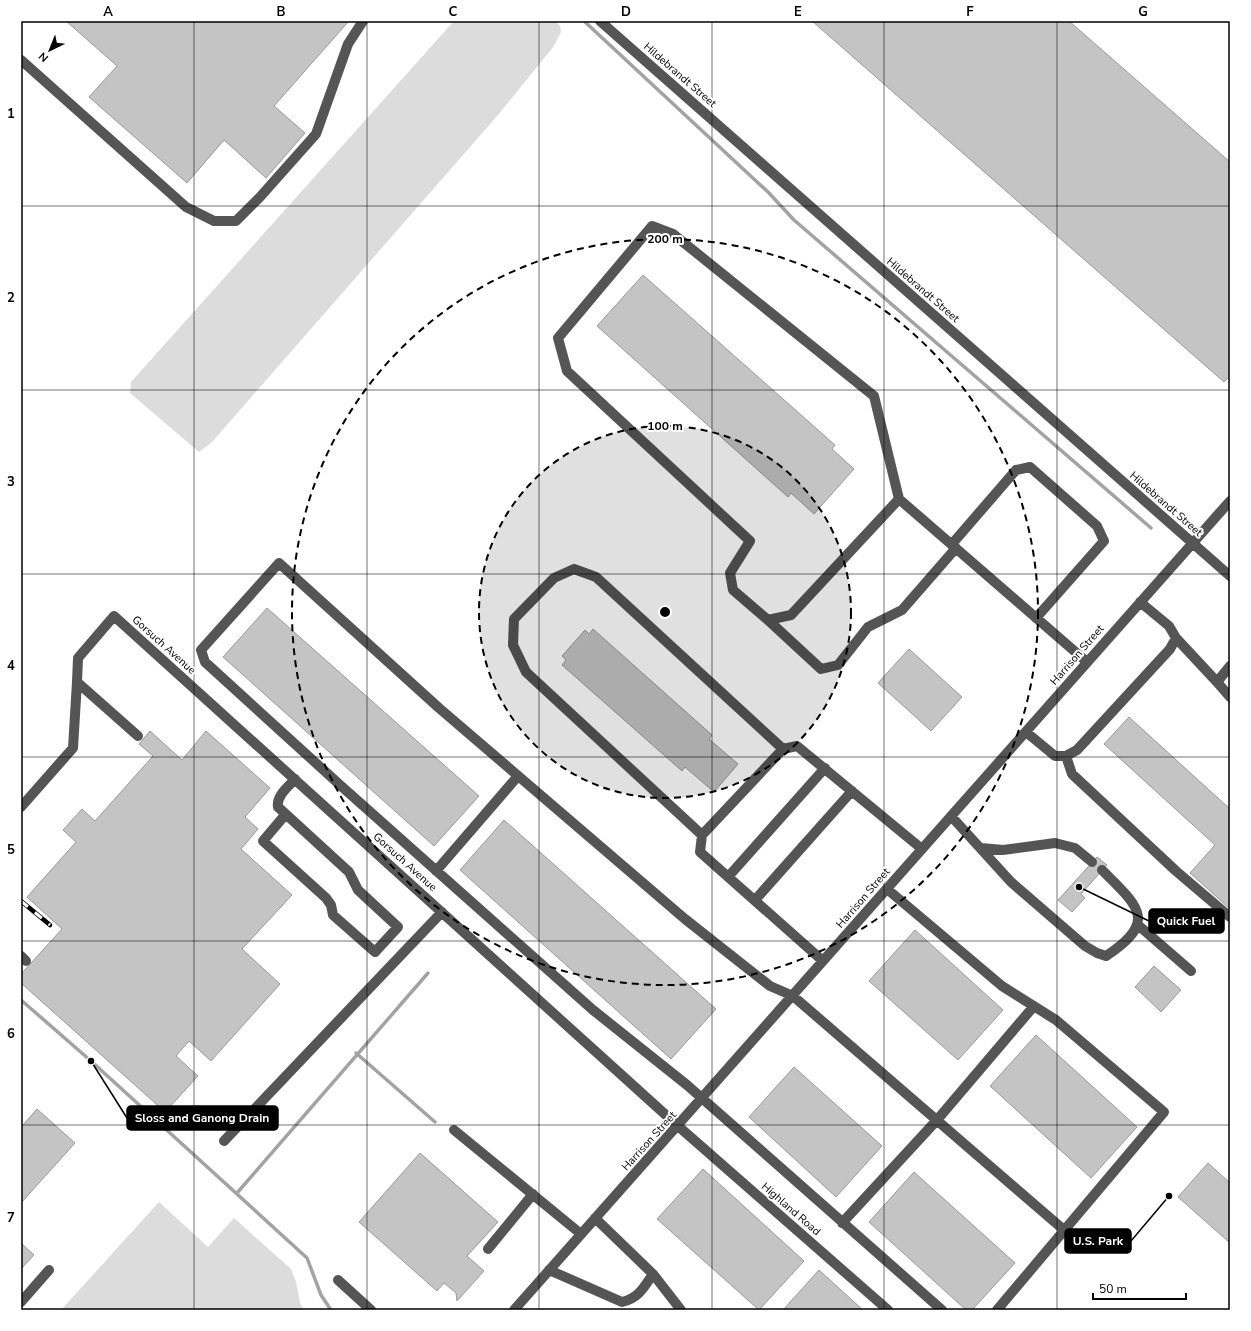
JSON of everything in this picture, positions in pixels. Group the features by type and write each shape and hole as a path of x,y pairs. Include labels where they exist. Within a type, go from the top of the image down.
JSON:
{"street":[{"path":"21,60 186,207 214,221 236,221 260,197 316,134 348,44 363,21"},
{"name":"Hildebrandt Street","path":"600,21 1230,576"},
{"path":"1036,618 1104,541 1097,526 1030,467 1016,470 954,546 902,610 868,628 838,665 821,669 733,590 730,573 750,541 567,371 558,338 652,226 673,234 874,396 899,499 954,546 1036,618 1087,662"},
{"path":"768,620 791,615 899,499"},
{"name":"Harrison Street","path":"514,1310 1192,543 1230,502"},
{"path":"942,1310 702,1098 593,1010 436,871 205,662 202,650 219,628 279,563 439,708 685,919 770,986 793,996 1064,1230"},
{"path":"702,835 526,672 513,645 514,619 554,578 574,569 596,577 784,749"},
{"path":"1140,602 1169,626 1176,638 1230,697"},
{"name":"Gorsuch Avenue","path":"77,682 78,658 114,616 678,1126"},
{"path":"1026,732 1055,756 1066,756 1077,750 1170,649 1176,638"},
{"path":"1217,682 1230,666"},
{"path":"77,682 138,736"},
{"path":"21,807 73,748 77,682"},
{"path":"823,961 700,852 702,835 784,749 797,746 922,849"},
{"path":"1066,756 1072,774 1176,871 1230,917"},
{"path":"728,877 825,768"},
{"path":"436,871 518,776"},
{"path":"285,815 263,842 326,898 331,905 333,915 375,952 398,927 358,890 349,872 278,807 277,802 295,779"},
{"path":"755,900 852,791"},
{"path":"951,816 981,848 993,864 1011,882 1085,946 1106,956 1130,938 1138,925 1138,911 1128,896 1102,870"},
{"path":"981,848 1003,850 1055,843 1075,848 1092,862"},
{"path":"887,889 1002,986 1056,1020 1164,1112 997,1310"},
{"path":"224,1141 442,912"},
{"path":"1138,925 1191,971"},
{"path":"842,1223 937,1120 1034,1006"},
{"name":"Highland Road","path":"678,1126 888,1310"},
{"path":"454,1130 581,1234"},
{"path":"488,1249 533,1194"},
{"path":"595,1218 653,1274 681,1310"},
{"path":"21,1302 49,1270"},
{"path":"549,1270 622,1302 632,1299 640,1294 653,1274"},
{"path":"338,1280 371,1310"}],"shaded area":[{"path":"454,21 555,21 560,26 561,32 554,46 498,115 212,442 199,452 130,393 131,382"},
{"path":"159,1202 208,1247 234,1218 291,1269 296,1282 300,1303 304,1310 61,1310"}],"building":[{"path":"66,21 349,21 274,106 305,133 266,178 224,140 187,183 89,97 117,66"},
{"path":"812,21 1069,21 1230,162 1230,376 1224,382"},
{"path":"643,275 835,445 832,449 854,469 814,514 791,493 788,497 597,326"},
{"path":"267,608 479,796 434,846 223,657"},
{"path":"593,629 712,735 709,739 738,764 714,792 685,767 682,771 562,665 566,660 562,656 585,630 589,634"},
{"path":"909,649 962,697 931,731 878,683"},
{"path":"1129,717 1230,809 1230,909 1190,873 1215,845 1104,744"},
{"path":"150,731 182,760 206,731 270,788 245,817 258,829 241,849 292,895 242,949 280,984 211,1061 189,1041 176,1056 198,1076 165,1112 21,983 21,974 62,929 27,897 76,842 63,830 82,809 95,821 153,756 139,744"},
{"path":"504,820 716,1009 671,1059 460,870"},
{"path":"1097,857 1107,865 1081,894 1085,898 1072,912 1058,900"},
{"path":"915,930 1003,1010 958,1060 869,981"},
{"path":"1154,966 1181,990 1161,1012 1135,987"},
{"path":"1036,1035 1137,1127 1091,1178 990,1086"},
{"path":"794,1067 882,1146 836,1197 749,1117"},
{"path":"37,1109 75,1143 21,1203 21,1127"},
{"path":"420,1153 498,1222 467,1256 484,1271 457,1301 456,1293 444,1283 437,1291 359,1222"},
{"path":"1208,1163 1230,1183 1230,1243 1178,1197"},
{"path":"703,1169 804,1261 759,1310 657,1219"},
{"path":"914,1172 1015,1263 972,1310 966,1310 869,1222"},
{"path":"21,1243 34,1255 21,1269"},
{"path":"819,1270 863,1310 783,1310"}],"waterway":[{"path":"584,21 768,192 794,220 1151,528"},
{"path":"237,1193 428,973"},
{"path":"21,1000 91,1061 307,1258 321,1295 331,1310"},
{"path":"356,1053 435,1122"}],"railway":[{"path":"21,901 50,925"}],"place":[{"name":"Quick Fuel","path":"1079,887"},
{"name":"Sloss and Ganong Drain","path":"91,1061"},
{"name":"U.S. Park","path":"1169,1196"}]}
